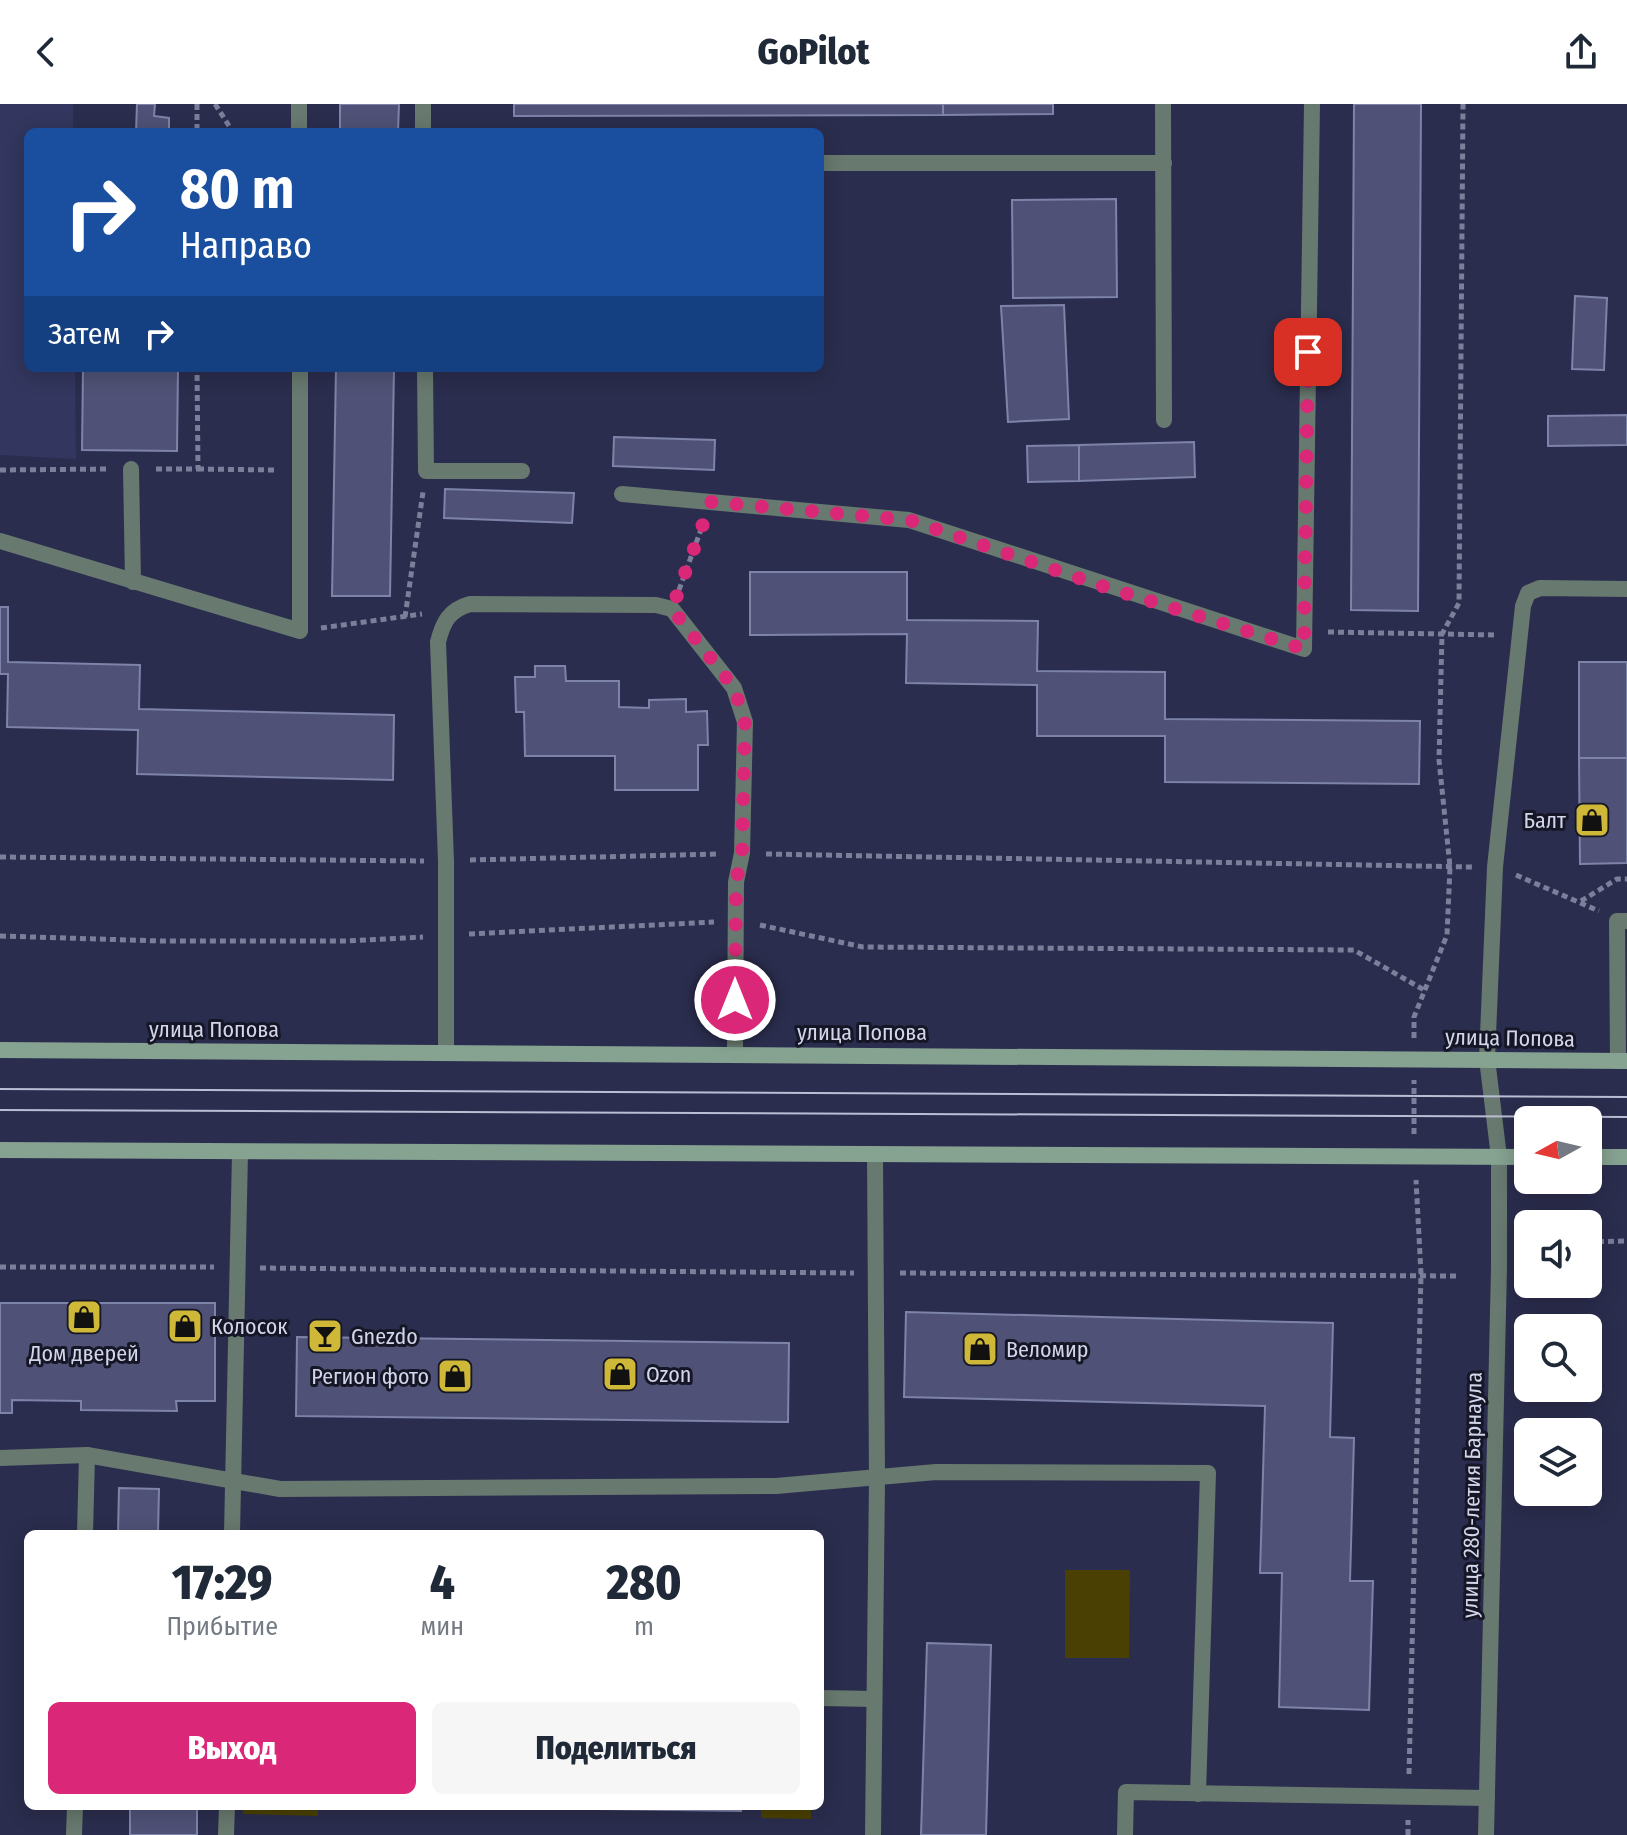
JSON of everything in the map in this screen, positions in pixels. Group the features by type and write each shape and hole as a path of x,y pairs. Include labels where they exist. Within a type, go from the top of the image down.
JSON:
{"main road":[{"name":"улица Попова","path":"0,1050 1622,1061"},
{"path":"0,1150 1514,1157"},
{"path":"1602,1157 1627,1157"}],"street":[{"path":"299,104 299,128"},
{"path":"423,104 423,128"},
{"path":"1163,104 1164,420"},
{"path":"622,494 909,520 1099,585 1304,649 1312,104"},
{"path":"824,163 1164,163"},
{"path":"0,541 300,631 300,372"},
{"path":"425,372 426,471 522,471"},
{"path":"131,469 133,582"},
{"name":"улица 280-летия Барнаула","path":"1486,1835 1499,1268 1499,1157 1487,1059 1495,867 1519,635 1528,593 1540,588 1627,589"},
{"path":"446,1053 446,861 438,642 443,624 454,609 485,604 656,605 672,609 734,688 745,722 742,853 736,882 735,1053"},
{"path":"1622,921 1622,1061"},
{"path":"232,1530 240,1152"},
{"path":"873,1835 877,1480 875,1154"},
{"path":"85,1530 87,1455"},
{"path":"0,1458 87,1455 296,1489 776,1486 877,1480 936,1472 1208,1473 1198,1794"},
{"path":"824,1698 874,1699"},
{"path":"1125,1835 1126,1792 1487,1798"},
{"path":"74,1835 75,1810"},
{"path":"226,1835 227,1810"}],"path":[{"path":"197,104 197,128"},
{"path":"215,104 230,128"},
{"path":"1426,991 1447,935 1450,867 1439,760 1442,634 1459,603 1463,104"},
{"path":"197,372 198,469"},
{"path":"0,470 300,470"},
{"path":"405,617 426,471"},
{"path":"672,609 711,502"},
{"path":"300,631 454,609"},
{"path":"1305,631 1519,635"},
{"path":"0,857 446,861 742,853 1495,867 1622,921"},
{"path":"1581,902 1617,879 1627,879"},
{"path":"1602,1242 1627,1241"},
{"path":"0,1267 1459,1276"},
{"path":"1408,1835 1421,1274"}],"shaded area":[{"path":"0,104 73,104 73,128 24,128 24,372 75,372 76,459 0,455"},
{"path":"1065,1570 1130,1570 1129,1658 1065,1658"},
{"path":"244,1810 318,1810 318,1816 243,1814"},
{"path":"761,1810 811,1810 811,1819 761,1818"}],"building":[{"path":"137,104 155,104 154,116 169,118 169,128 136,128"},
{"path":"340,104 399,104 398,128 340,128"},
{"path":"514,104 943,104 943,115 514,116"},
{"path":"943,104 1053,104 1053,114 943,115"},
{"path":"1354,104 1421,104 1418,611 1351,610"},
{"path":"1116,199 1117,297 1013,298 1012,200"},
{"path":"1575,296 1607,298 1604,370 1572,369"},
{"path":"1064,305 1069,419 1008,422 1001,306"},
{"path":"83,372 178,372 177,451 82,450"},
{"path":"336,372 394,372 390,596 332,596"},
{"path":"1627,415 1627,445 1548,446 1548,416"},
{"path":"614,437 715,440 714,470 613,466"},
{"path":"1194,442 1195,477 1079,481 1079,445"},
{"path":"1079,445 1079,481 1028,482 1027,446"},
{"path":"445,489 574,493 572,523 444,518"},
{"path":"750,572 907,572 907,620 1038,621 1037,671 1165,672 1165,719 1420,721 1419,784 1165,782 1165,736 1037,736 1037,685 906,683 907,634 750,635"},
{"path":"0,607 8,607 8,662 140,665 139,709 394,715 393,780 137,774 138,730 7,727 8,674 0,674"},
{"path":"1579,662 1627,662 1627,758 1579,758"},
{"path":"535,666 565,666 566,681 619,681 619,707 649,708 649,700 686,699 686,712 707,711 708,745 698,745 698,790 615,790 615,756 525,756 524,712 516,712 515,677 535,677"},
{"path":"1579,758 1627,758 1627,863 1580,864"},
{"path":"0,1303 215,1303 215,1401 176,1401 177,1411 81,1410 81,1401 12,1400 12,1413 0,1413"},
{"path":"906,1312 1333,1323 1330,1437 1354,1438 1350,1581 1373,1581 1369,1710 1279,1707 1282,1573 1260,1573 1265,1406 904,1397"},
{"path":"297,1337 789,1343 788,1422 296,1416"},
{"path":"119,1488 159,1489 158,1530 118,1530"},
{"path":"927,1643 991,1645 986,1835 921,1835"},
{"path":"130,1810 197,1810 197,1835 130,1835"}],"tram line":[{"path":"0,1089 1627,1097"},
{"path":"0,1110 1627,1117"}],"place":[{"name":"Балт","path":"1592,820"},
{"name":"Дом дверей","path":"84,1317"},
{"name":"Колосок","path":"185,1326"},
{"name":"Gnezdo","path":"325,1336"},
{"name":"Веломир","path":"980,1349"},
{"name":"Ozon","path":"620,1374"},
{"name":"Регион фото","path":"455,1376"}],"route":[{"path":"735,1000 736,882 742,853 745,722 734,688 672,609 711,502 909,520 1099,585 1304,649 1308,352"}]}
